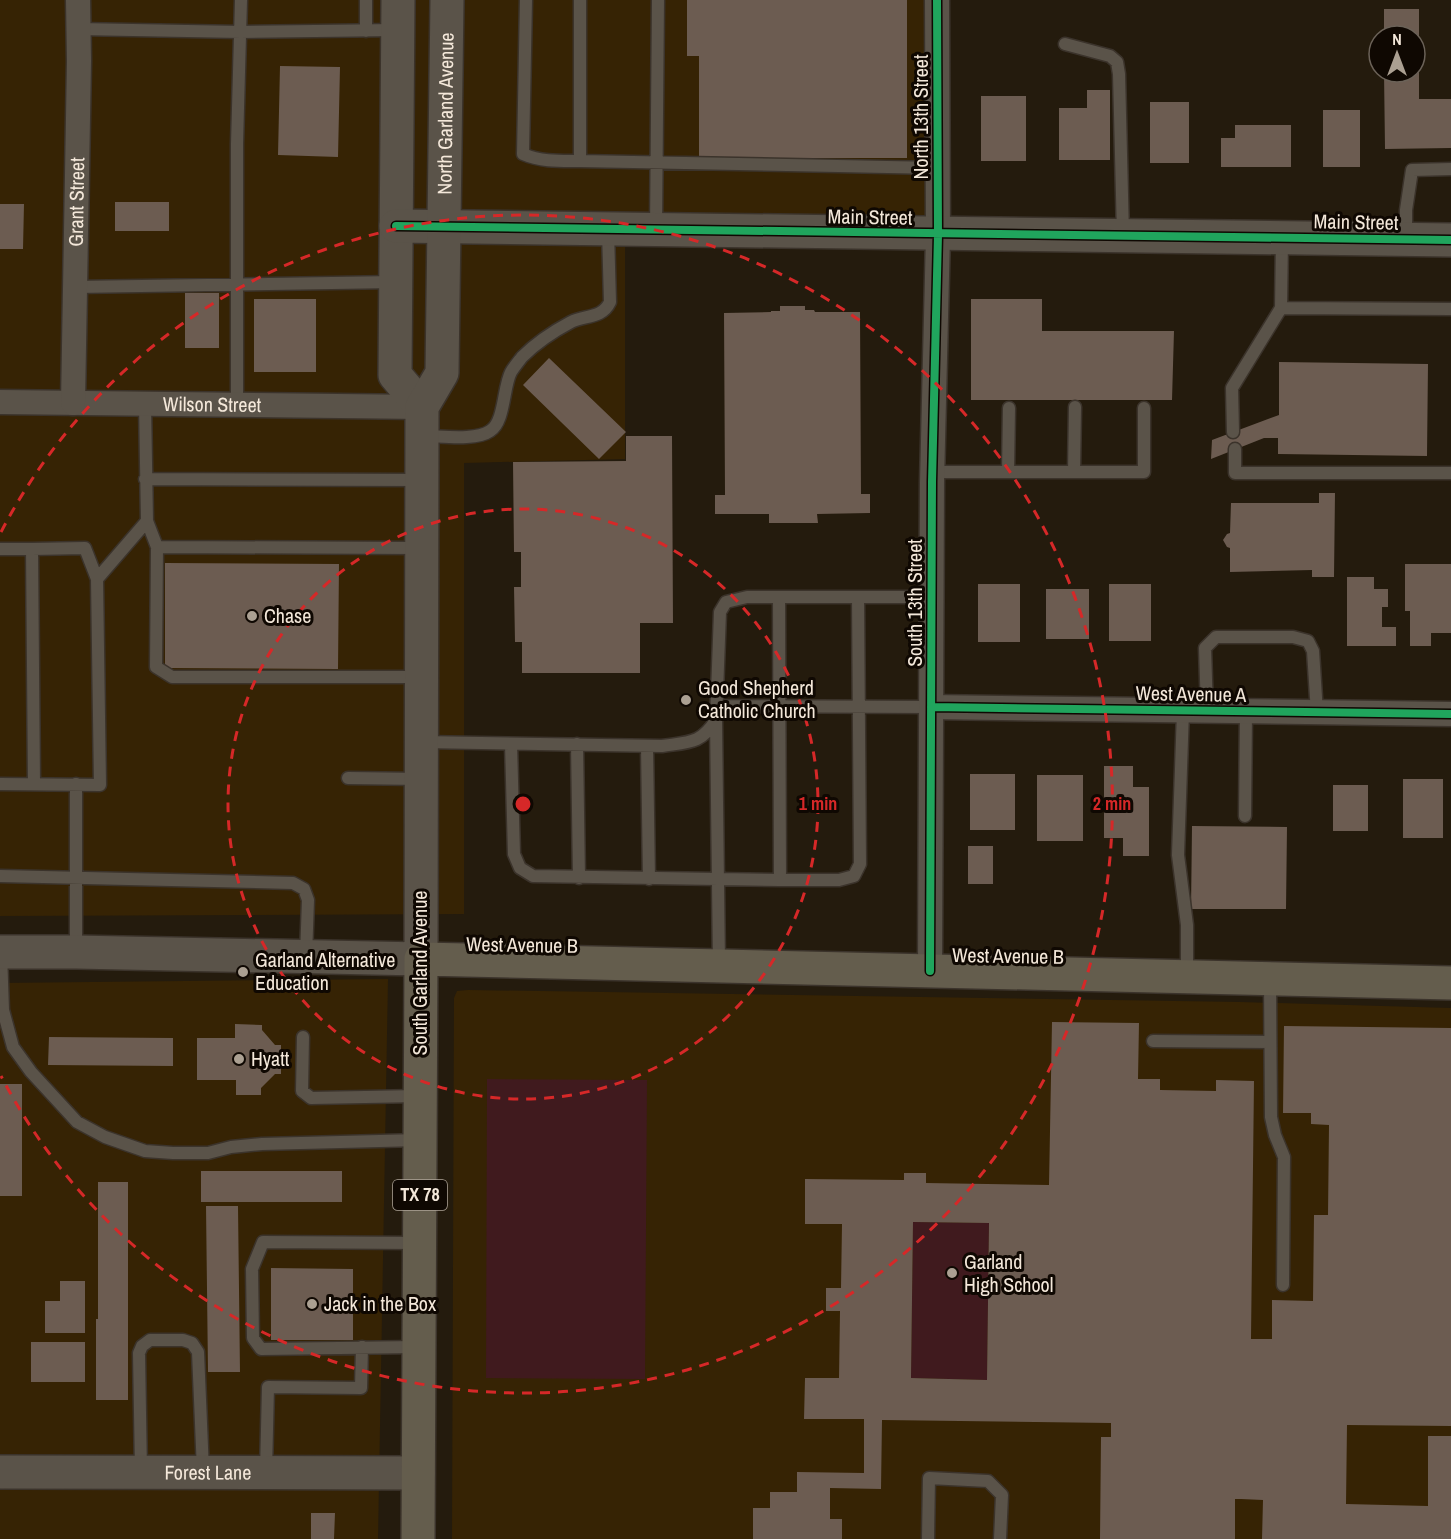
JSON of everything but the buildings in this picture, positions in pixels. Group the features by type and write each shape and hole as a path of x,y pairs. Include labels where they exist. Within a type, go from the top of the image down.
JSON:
{"main road":[{"name":"North Garland Avenue","path":"444,228 447,0"},
{"path":"422,422 395,375 396,226 387,20 433,34 446,97"},
{"name":"Main Street","path":"396,226 938,235 1451,240"},
{"path":"422,422 442,373 444,228"},
{"name":"South Garland Avenue","path":"418,1539 422,422"},
{"name":"West Avenue B","path":"0,952 421,958 1451,983"},
{"name":"Forest Lane","path":"0,1472 418,1473"}],"street":[{"name":"Grant Street","path":"73,403 78,0"},
{"name":"North 13th Street","path":"938,0 938,235"},
{"name":"South 13th Street","path":"930,971 933,472 938,235"},
{"name":"Wilson Street","path":"0,402 237,405 422,422"},
{"name":"West Avenue A","path":"931,707 1451,714"}],"lane":[{"path":"237,405 237,144 241,0"},
{"path":"366,0 387,20"},
{"path":"526,0 523,154 532,158 554,161 656,164 938,168"},
{"path":"580,0 580,161"},
{"path":"656,230 658,0"},
{"path":"78,29 241,32 387,20"},
{"path":"1065,44 1110,56 1117,62 1123,237"},
{"path":"1406,239 1406,210 1412,170 1451,169"},
{"path":"422,422 482,436 494,429 500,417 504,393 511,372 522,357 539,343 574,321 599,315 606,310 610,302 608,230"},
{"path":"1233,432 1232,388 1281,308 1282,238"},
{"path":"75,287 395,282"},
{"path":"1281,308 1451,309"},
{"path":"145,404 147,521 157,547 156,667 172,677 422,677"},
{"path":"1074,472 1075,407"},
{"path":"1008,472 1009,408"},
{"path":"933,472 1144,472 1144,408"},
{"path":"1234,449 1234,473 1451,473"},
{"path":"145,479 423,480"},
{"path":"97,579 147,521"},
{"path":"157,547 422,548"},
{"path":"0,549 85,548 97,579 100,785 0,784"},
{"path":"32,549 34,784"},
{"path":"719,966 716,720 720,612 726,602 747,597 932,597"},
{"path":"779,597 780,880"},
{"path":"510,744 514,854 520,868 533,876 839,880 854,876 860,864 858,597"},
{"path":"1187,977 1187,925 1178,855 1205,648 1216,637 1293,637 1308,641 1313,651 1317,712"},
{"path":"717,706 931,707"},
{"path":"1245,816 1246,712"},
{"path":"421,742 647,746 693,742 707,734 716,720"},
{"path":"577,744 579,878"},
{"path":"647,746 649,879"},
{"path":"348,778 421,779"},
{"path":"76,784 76,952"},
{"path":"0,876 293,882 304,889 308,900 306,956"},
{"path":"0,952 3,1010 13,1047 77,1122 105,1137 145,1150 174,1153 208,1153 231,1147 262,1144 420,1140"},
{"path":"1270,979 1271,1117 1284,1157 1283,1284"},
{"path":"303,1036 302,1091 311,1098 420,1096"},
{"path":"1153,1041 1270,1042"},
{"path":"419,1243 263,1242 252,1269 253,1338 261,1349 419,1347"},
{"path":"141,1473 139,1353 142,1346 150,1340 183,1340 192,1343 198,1352 203,1473"},
{"path":"266,1473 268,1387 361,1388 362,1347"},
{"path":"928,1539 929,1478 988,1481 1002,1494 1000,1539"}],"shaded area":[{"path":"0,0 924,0 929,216 625,214 625,459 464,463 464,914 0,916"},
{"path":"388,979 378,1539 0,1539 0,983"},
{"name":"Garland High School","path":"457,991 1240,1002 1451,1008 1451,1539 452,1539 454,998"},
{"path":"487,1079 647,1080 645,1379 486,1378"},
{"path":"913,1222 989,1223 987,1380 911,1378"}],"cycle path":[{"path":"930,971 932,482 938,235 937,0"},
{"path":"396,226 1451,240"},
{"path":"931,707 1451,714"}],"place":[{"name":"Chase","path":"252,616"},
{"name":"Good Shepherd Catholic Church","path":"686,700"},
{"name":"Garland Alternative Education","path":"243,972"},
{"name":"Hyatt","path":"239,1059"},
{"name":"Garland High School","path":"952,1273"},
{"name":"Jack in the Box","path":"312,1304"}]}
